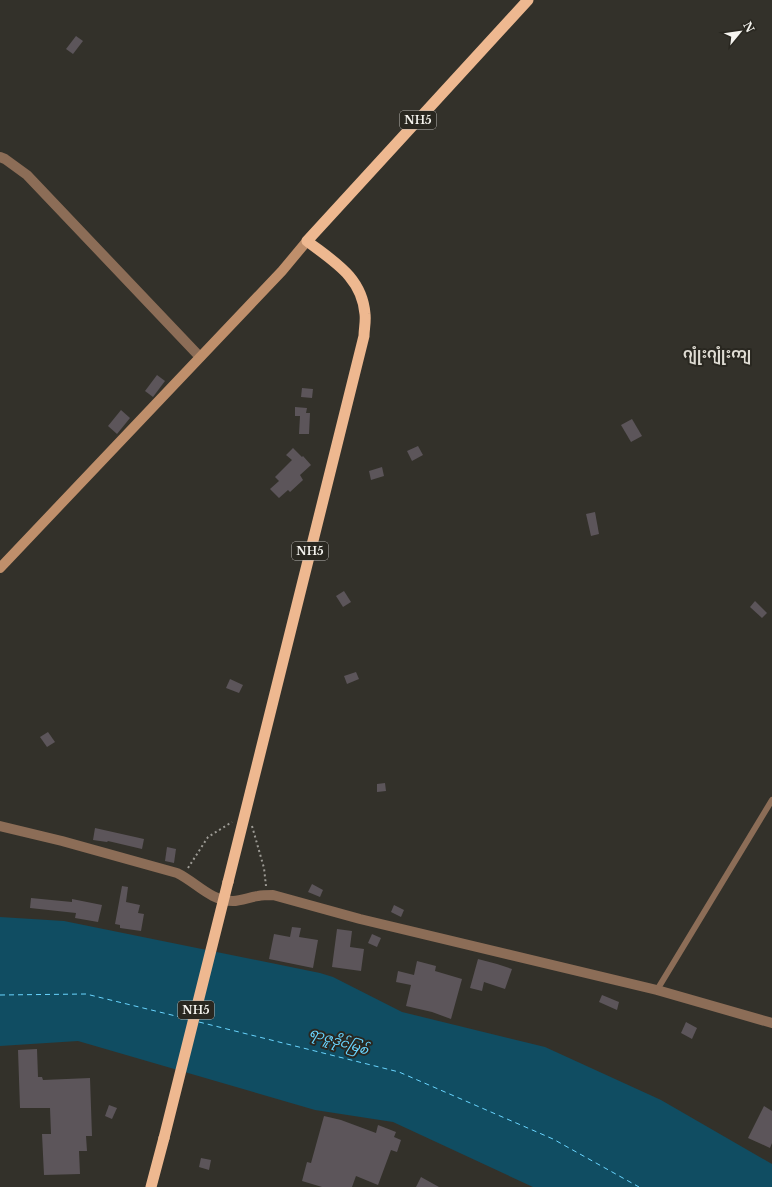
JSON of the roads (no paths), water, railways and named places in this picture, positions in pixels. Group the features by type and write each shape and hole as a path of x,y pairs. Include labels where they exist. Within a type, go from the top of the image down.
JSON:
{"highway":[{"name":"NH5","path":"151,1187 364,336 365,315 358,287 348,273 307,241 528,0"}],"main road":[{"path":"0,568 282,271 307,241"}],"street":[{"path":"0,157 6,159 27,175 200,357"},
{"path":"0,826 62,841 177,873 184,876 208,894 232,901 260,895 273,895 360,919 657,990 772,1023"}],"lane":[{"path":"657,990 772,800"}],"water":[{"name":"ရာဇူဒိုင်မြစ်","path":"0,917 64,921 320,973 333,977 402,1012 545,1047 661,1100 772,1164 772,1187 533,1187 393,1122 315,1110 78,1041 0,1046"}],"district":[{"name":"ဂျုံးဂျုံးကျ","path":"717,353"}]}
